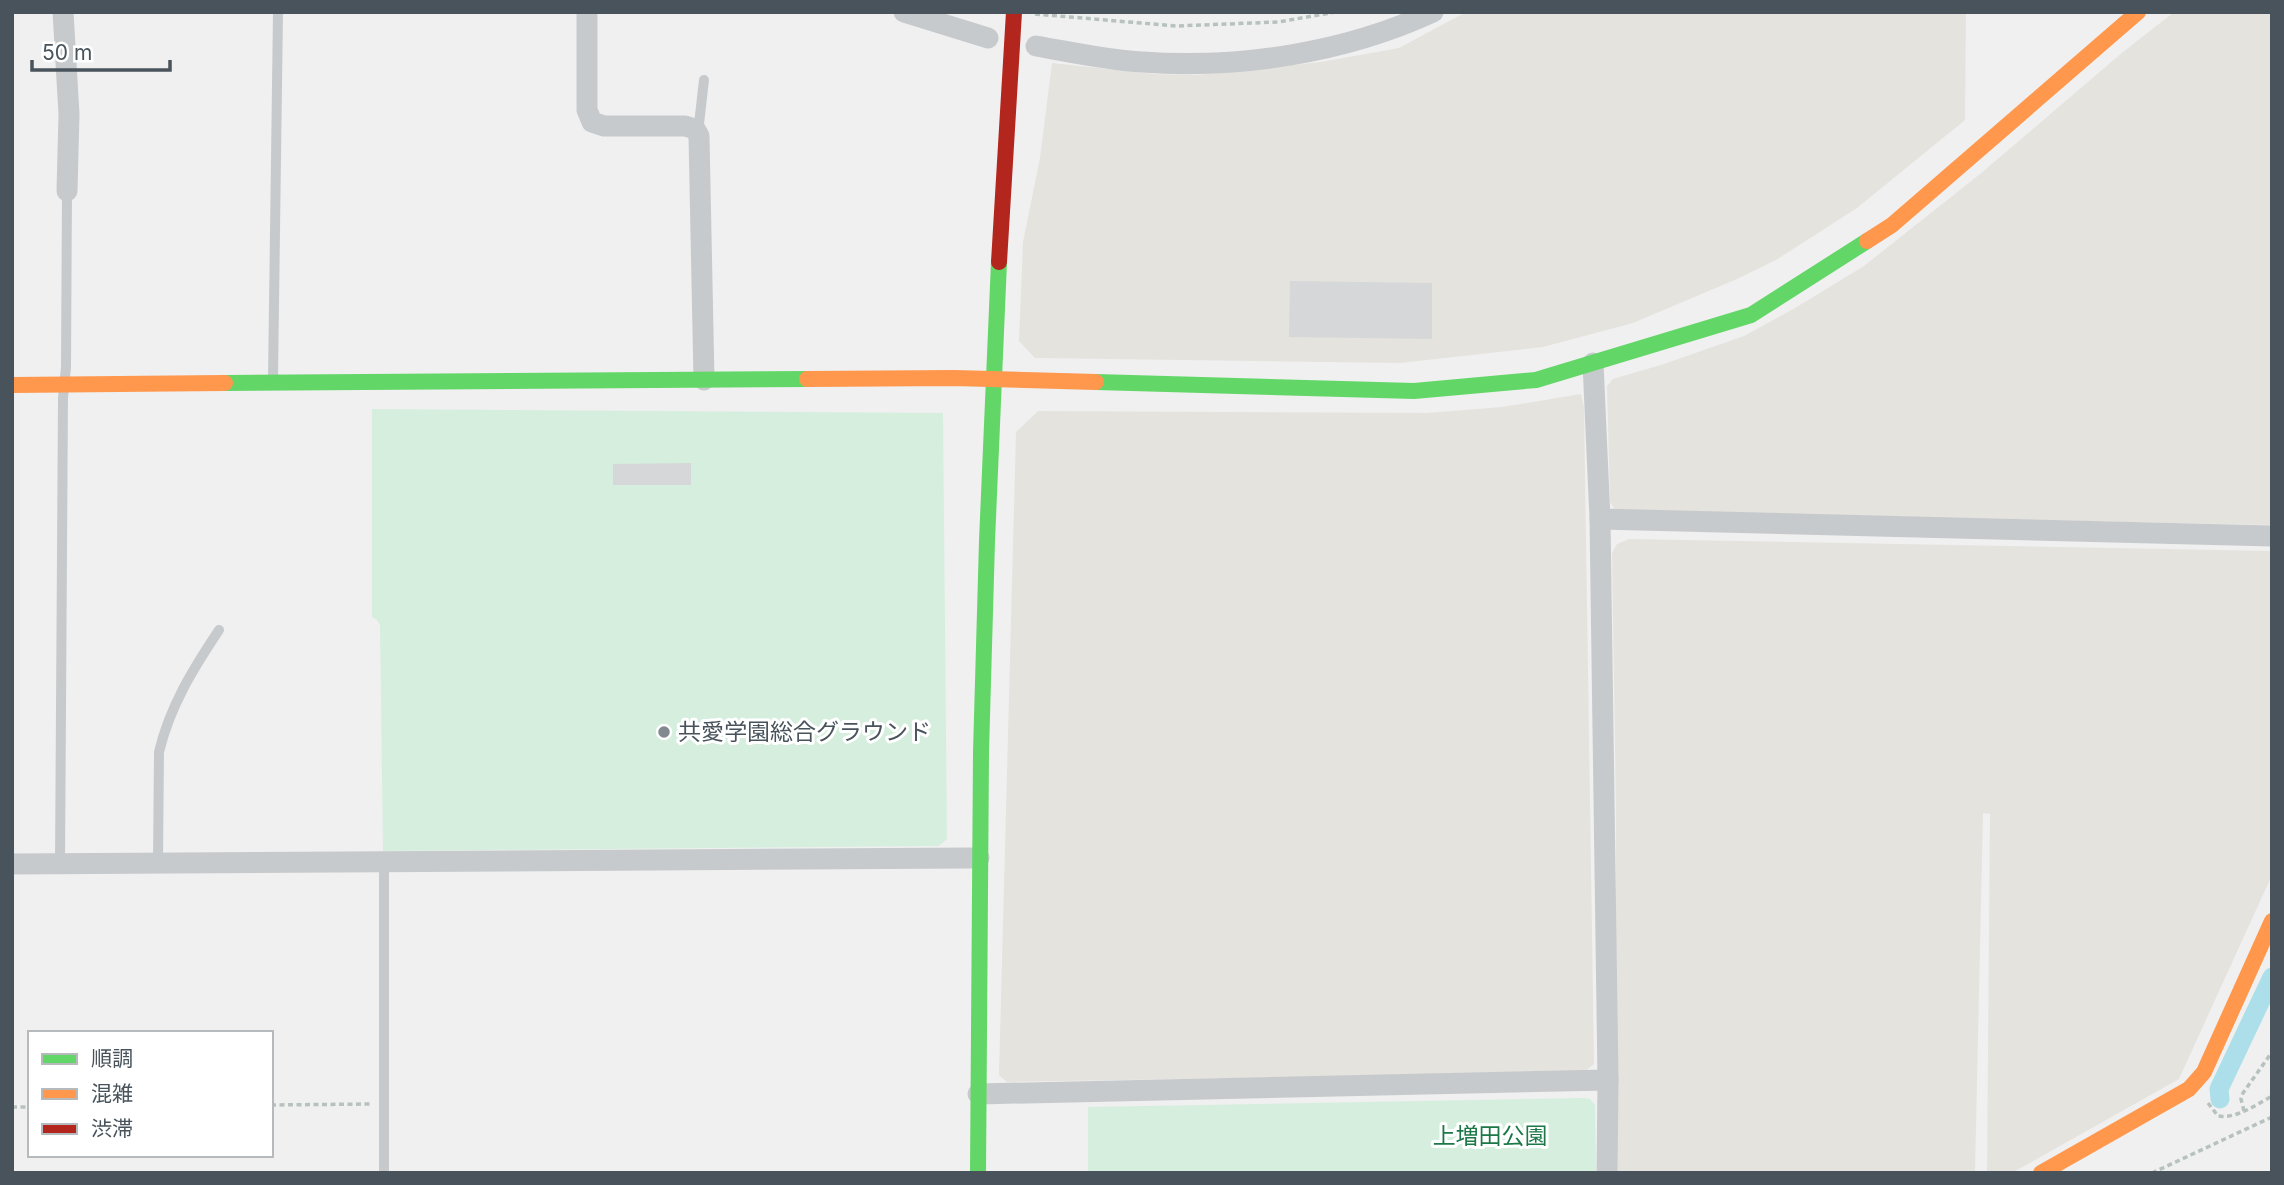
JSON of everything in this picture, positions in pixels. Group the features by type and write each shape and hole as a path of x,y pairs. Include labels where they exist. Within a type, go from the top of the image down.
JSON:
{"street":[{"path":"63,12 69,114 67,191"},
{"path":"587,12 587,110 592,121 604,126 673,125 695,129 701,145 704,380"},
{"path":"904,12 988,37"},
{"path":"978,1173 979,858 993,380 1014,12"},
{"path":"1037,46 1141,62 1174,64 1242,60 1349,43 1433,12"},
{"path":"12,385 940,378 1414,391 1536,380 1751,315 1892,225 2138,12"},
{"path":"1593,363 1600,519 1607,1173"},
{"path":"1600,519 2272,536"},
{"path":"12,864 384,864 979,858"},
{"path":"2041,1173 2193,1084 2204,1072 2272,921"},
{"path":"978,1094 1608,1080"}],"lane":[{"path":"273,382 278,12"},
{"path":"695,129 699,124 704,80"},
{"path":"60,863 67,191"},
{"path":"158,862 159,752 163,735 187,678 219,630"},
{"path":"384,864 384,1173"}],"path":[{"path":"1034,13 1176,26 1278,22 1336,12"},
{"path":"2244,1111 2241,1099 2243,1093 2272,1052"},
{"path":"2193,1084 2218,1116 2225,1117 2244,1111 2272,1096"},
{"path":"273,1105 384,1104"},
{"path":"2152,1173 2272,1117"}],"shaded area":[{"path":"1466,12 1966,12 1965,120 1857,208 1776,260 1633,323 1543,347 1400,363 1035,358 1019,341 1023,242 1040,158 1052,63 1154,74 1196,75 1321,62 1399,48"},
{"path":"2174,12 2272,12 2272,525 1616,511 1610,502 1607,386 1613,379 1744,336 1864,266 1980,174"},
{"path":"1581,394 1584,407 1594,1064 1584,1072 1007,1082 999,1075 1016,432 1038,411 1427,413 1502,407"},
{"path":"1629,539 2272,551 2272,875 2179,1079 2012,1173 1987,1173 1990,814 1983,813 1975,1173 1616,1173 1616,809 1612,553 1617,544"}],"green space":[{"name":"共愛学園総合グラウンド","path":"372,409 943,413 947,839 939,846 383,851 380,625 372,617"},
{"name":"上増田公園","path":"1590,1099 1595,1105 1596,1173 1088,1173 1088,1107"}],"building":[{"path":"1290,281 1432,283 1432,339 1289,337"},
{"path":"691,463 691,485 613,485 613,464"}],"waterway":[{"path":"2220,1099 2219,1089 2272,977"}],"traffic: fast":[{"path":"1096,382 1414,391 1536,380 1751,315 1867,241"},
{"path":"978,1173 981,752 999,262"},
{"path":"225,383 807,379"}],"traffic: slow":[{"path":"1867,241 1892,225 2138,12"},
{"path":"807,379 954,378 1096,382"},
{"path":"12,385 225,383"},
{"path":"2041,1173 2189,1089 2204,1072 2272,921"}],"traffic: jam":[{"path":"999,262 1014,12"}],"place":[{"name":"共愛学園総合グラウンド","path":"664,732"}]}
